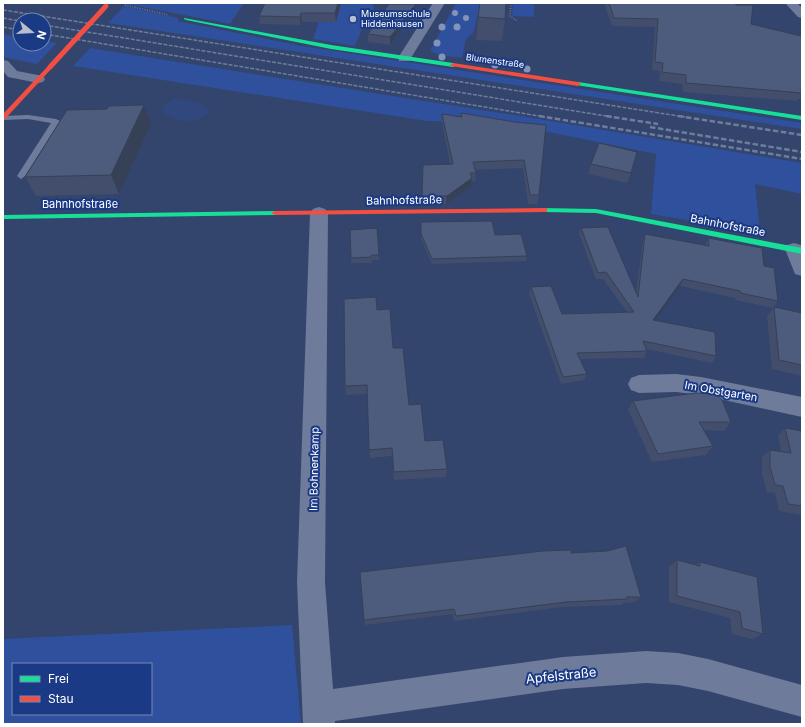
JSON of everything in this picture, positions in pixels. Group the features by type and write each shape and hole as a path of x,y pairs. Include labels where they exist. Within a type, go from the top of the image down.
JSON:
{"street":[{"path":"404,58 440,3"},
{"path":"791,3 802,15"},
{"path":"3,118 108,4"},
{"name":"Blumenstraße","path":"186,20 331,47 802,118"},
{"path":"3,64 13,74 38,79"},
{"name":"Bahnhofstraße","path":"3,217 533,210 596,211 798,250"},
{"name":"Im Bohnenkamp","path":"318,715 311,582 319,213"},
{"path":"798,250 802,269"},
{"name":"Im Obstgarten","path":"639,384 676,383 701,386 802,407"},
{"name":"Apfelstraße","path":"318,715 563,673 646,667 678,669 708,675 802,701"}],"lane":[{"path":"3,118 28,117 56,121 21,176"}],"path":[{"path":"511,3 510,16 517,21"},
{"path":"121,4 186,20"}],"shaded area":[{"path":"244,3 230,24 126,4"},
{"path":"325,3 374,3 372,22 365,22 355,46 313,39"},
{"path":"456,3 483,3 481,11 478,13 474,32 466,39 462,58 439,55 430,51"},
{"path":"513,3 534,3 534,17 512,16"},
{"path":"124,6 178,18 178,21 302,46 802,123 802,129 108,23"},
{"path":"3,34 12,36 12,52 48,52 37,64 3,57"},
{"path":"52,42 57,43 52,48"},
{"path":"90,48 539,119 802,163 802,194 755,184 760,233 651,214 656,154 504,123 427,121 73,66"},
{"path":"176,98 204,104 210,112 198,119 186,121 174,118 162,112 165,104"},
{"path":"292,625 301,724 3,724 3,639"}],"building":[{"path":"265,3 338,3 335,13 301,13 300,17 259,16"},
{"path":"480,3 506,3 505,19 478,17"},
{"path":"609,3 735,3 736,5 753,5 751,24 802,37 802,93 686,83 686,75 662,72 663,63 655,62 658,19 614,18"},
{"path":"389,4 416,4 390,37 368,34"},
{"path":"144,105 111,175 25,177 67,110 107,109 109,106"},
{"path":"461,113 515,122 546,125 539,195 530,195 524,160 473,162 476,173 470,173 472,178 447,196 422,196 423,165 453,164 442,114 462,117"},
{"path":"599,143 637,152 631,173 591,164"},
{"path":"492,221 495,235 521,234 527,256 432,259 421,234 421,222"},
{"path":"608,227 638,297 645,234 709,246 708,238 762,248 764,266 774,268 778,301 683,279 653,320 715,332 716,356 643,341 647,351 577,353 587,374 563,377 531,287 551,286 562,314 634,312 606,272 598,273 581,228"},
{"path":"377,228 379,255 351,258 350,230"},
{"path":"376,297 377,310 390,309 393,348 403,348 409,405 421,404 425,441 443,440 447,469 394,472 392,448 369,450 367,385 345,386 344,299"},
{"path":"774,307 802,313 802,365 779,360"},
{"path":"696,393 717,394 722,400 731,422 699,422 713,446 658,454 633,401"},
{"path":"785,428 802,431 802,506 788,504 783,486 775,485 770,467 770,450 791,453"},
{"path":"626,546 641,597 566,602 456,616 454,609 364,620 360,572 543,551 571,550 571,553 607,551"},
{"path":"677,560 700,566 700,562 757,577 763,634 742,628 740,612 677,596"}],"railway":[{"path":"3,10 685,117"},
{"path":"3,18 12,20"},
{"path":"52,26 612,117"},
{"path":"3,27 12,29"},
{"path":"52,35 545,117"},
{"path":"539,116 802,159"},
{"path":"606,116 658,124"},
{"path":"678,116 802,135"},
{"path":"650,127 802,152"}],"traffic: fast":[{"path":"186,19 331,47 453,65"},
{"path":"578,84 802,118"},
{"path":"544,210 596,211 802,251"},
{"path":"3,217 275,213"}],"traffic: jam":[{"path":"50,67 106,6"},
{"path":"453,65 578,84"},
{"path":"3,118 50,67"},
{"path":"275,213 544,210"}],"place":[{"name":"Museumsschule Hiddenhausen","path":"353,19"}]}
